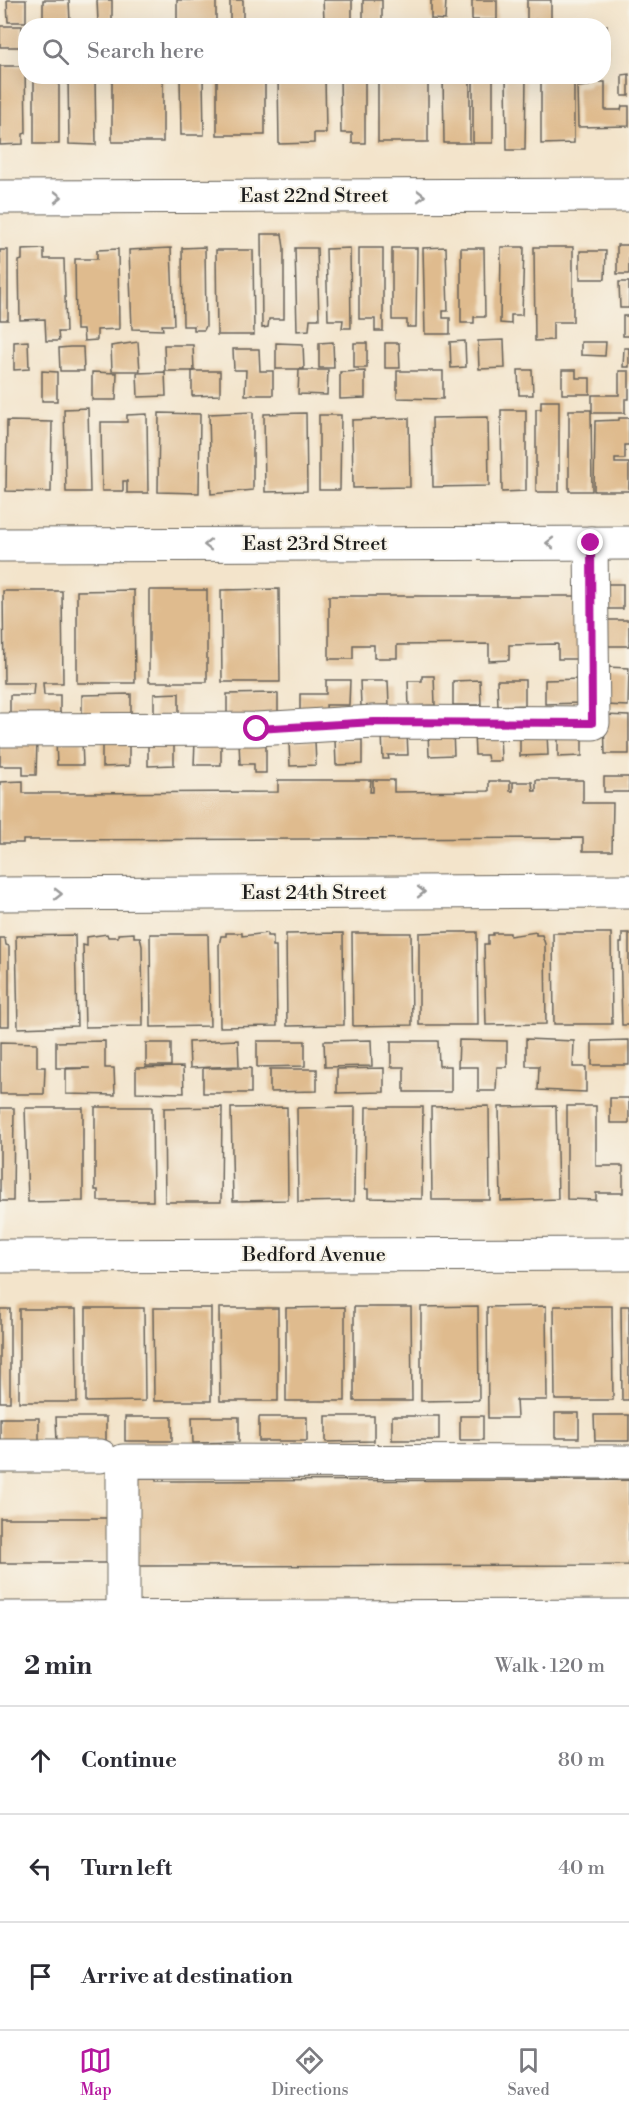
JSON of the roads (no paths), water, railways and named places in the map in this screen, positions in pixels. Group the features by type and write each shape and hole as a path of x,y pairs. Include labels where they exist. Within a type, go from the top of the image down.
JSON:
{"street":[{"name":"East 22nd Street","path":"0,197 629,195"},
{"path":"0,730 257,729 374,722 592,723 591,543"},
{"name":"East 23rd Street","path":"0,545 629,543"},
{"name":"East 24th Street","path":"0,894 629,891"},
{"name":"Bedford Avenue","path":"0,1256 629,1254"},
{"path":"0,1456 100,1456"},
{"path":"123,1618 123,1461 629,1462"},
{"path":"0,1618 123,1618 175,1622 613,1620"}]}
